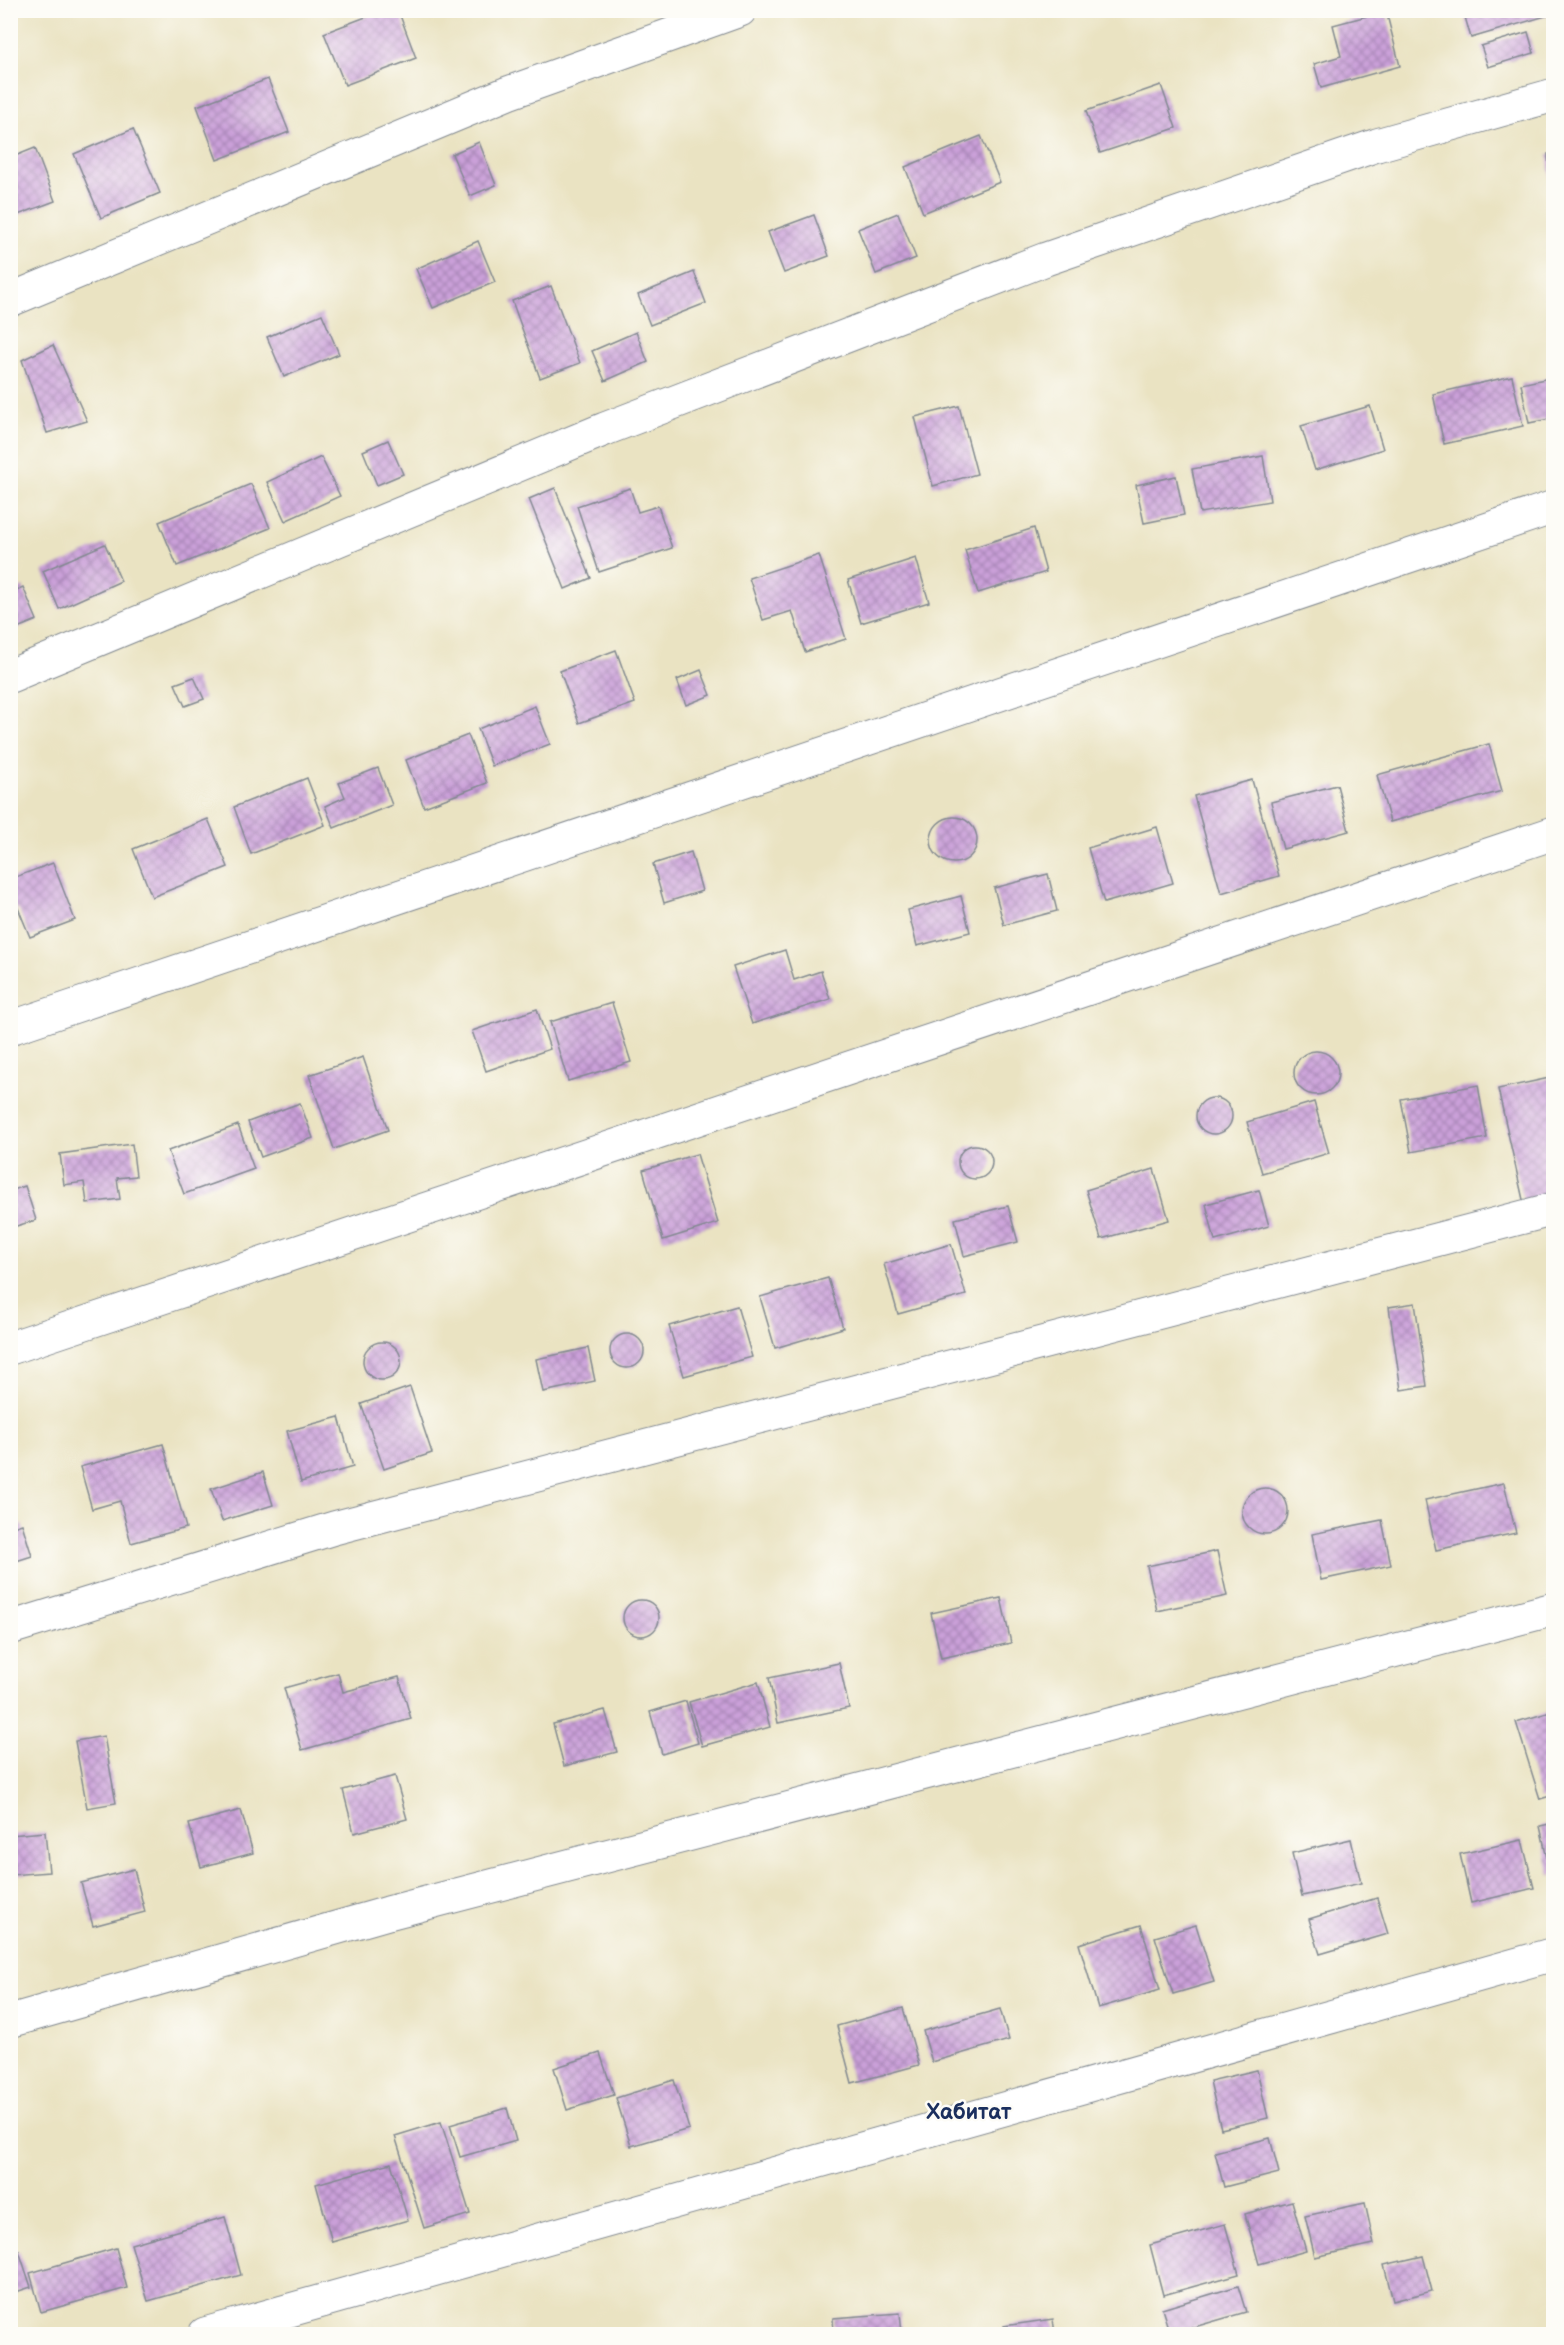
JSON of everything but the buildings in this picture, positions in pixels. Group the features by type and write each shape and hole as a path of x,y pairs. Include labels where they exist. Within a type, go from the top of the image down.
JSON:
{"street":[{"path":"10,300 508,93 740,10"},
{"path":"10,676 605,429 1046,259 1377,145 1554,95"},
{"path":"10,1028 1554,507"},
{"path":"10,1348 1554,833"},
{"path":"10,1628 334,1528 1554,1209"},
{"path":"10,2021 388,1913 1554,1609"},
{"path":"205,2334 1554,1954"}],"district":[{"name":"Хабитат","path":"969,2112"}]}
